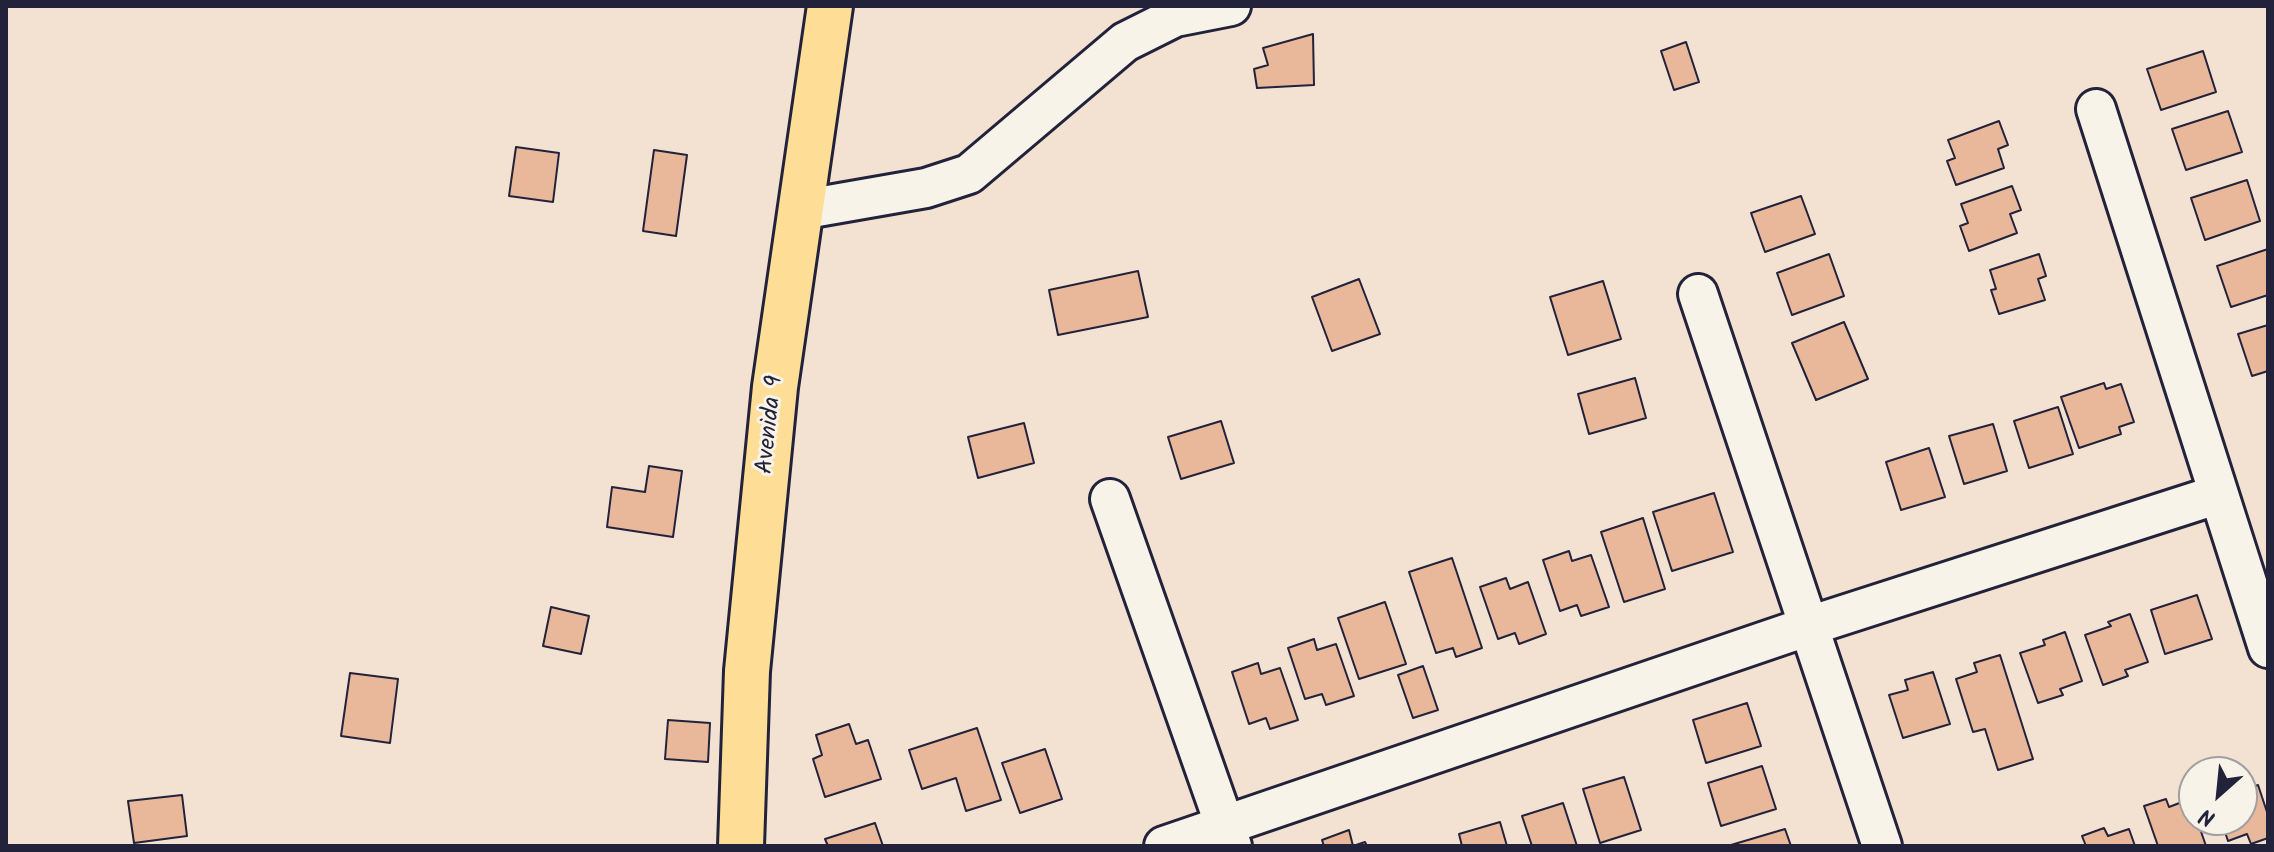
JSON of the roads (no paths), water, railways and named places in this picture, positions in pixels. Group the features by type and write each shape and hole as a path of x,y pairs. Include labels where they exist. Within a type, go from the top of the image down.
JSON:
{"main road":[{"name":"Avenida 9","path":"741,846 749,655 775,387 830,6"}],"street":[{"path":"800,210 926,188 969,174 1125,42 1175,17 1231,6"},
{"path":"2096,109 2216,495 2268,648"},
{"path":"1698,294 1882,846"},
{"path":"1164,846 1229,836 1809,626 2216,495"},
{"path":"1110,499 1229,836"}]}
